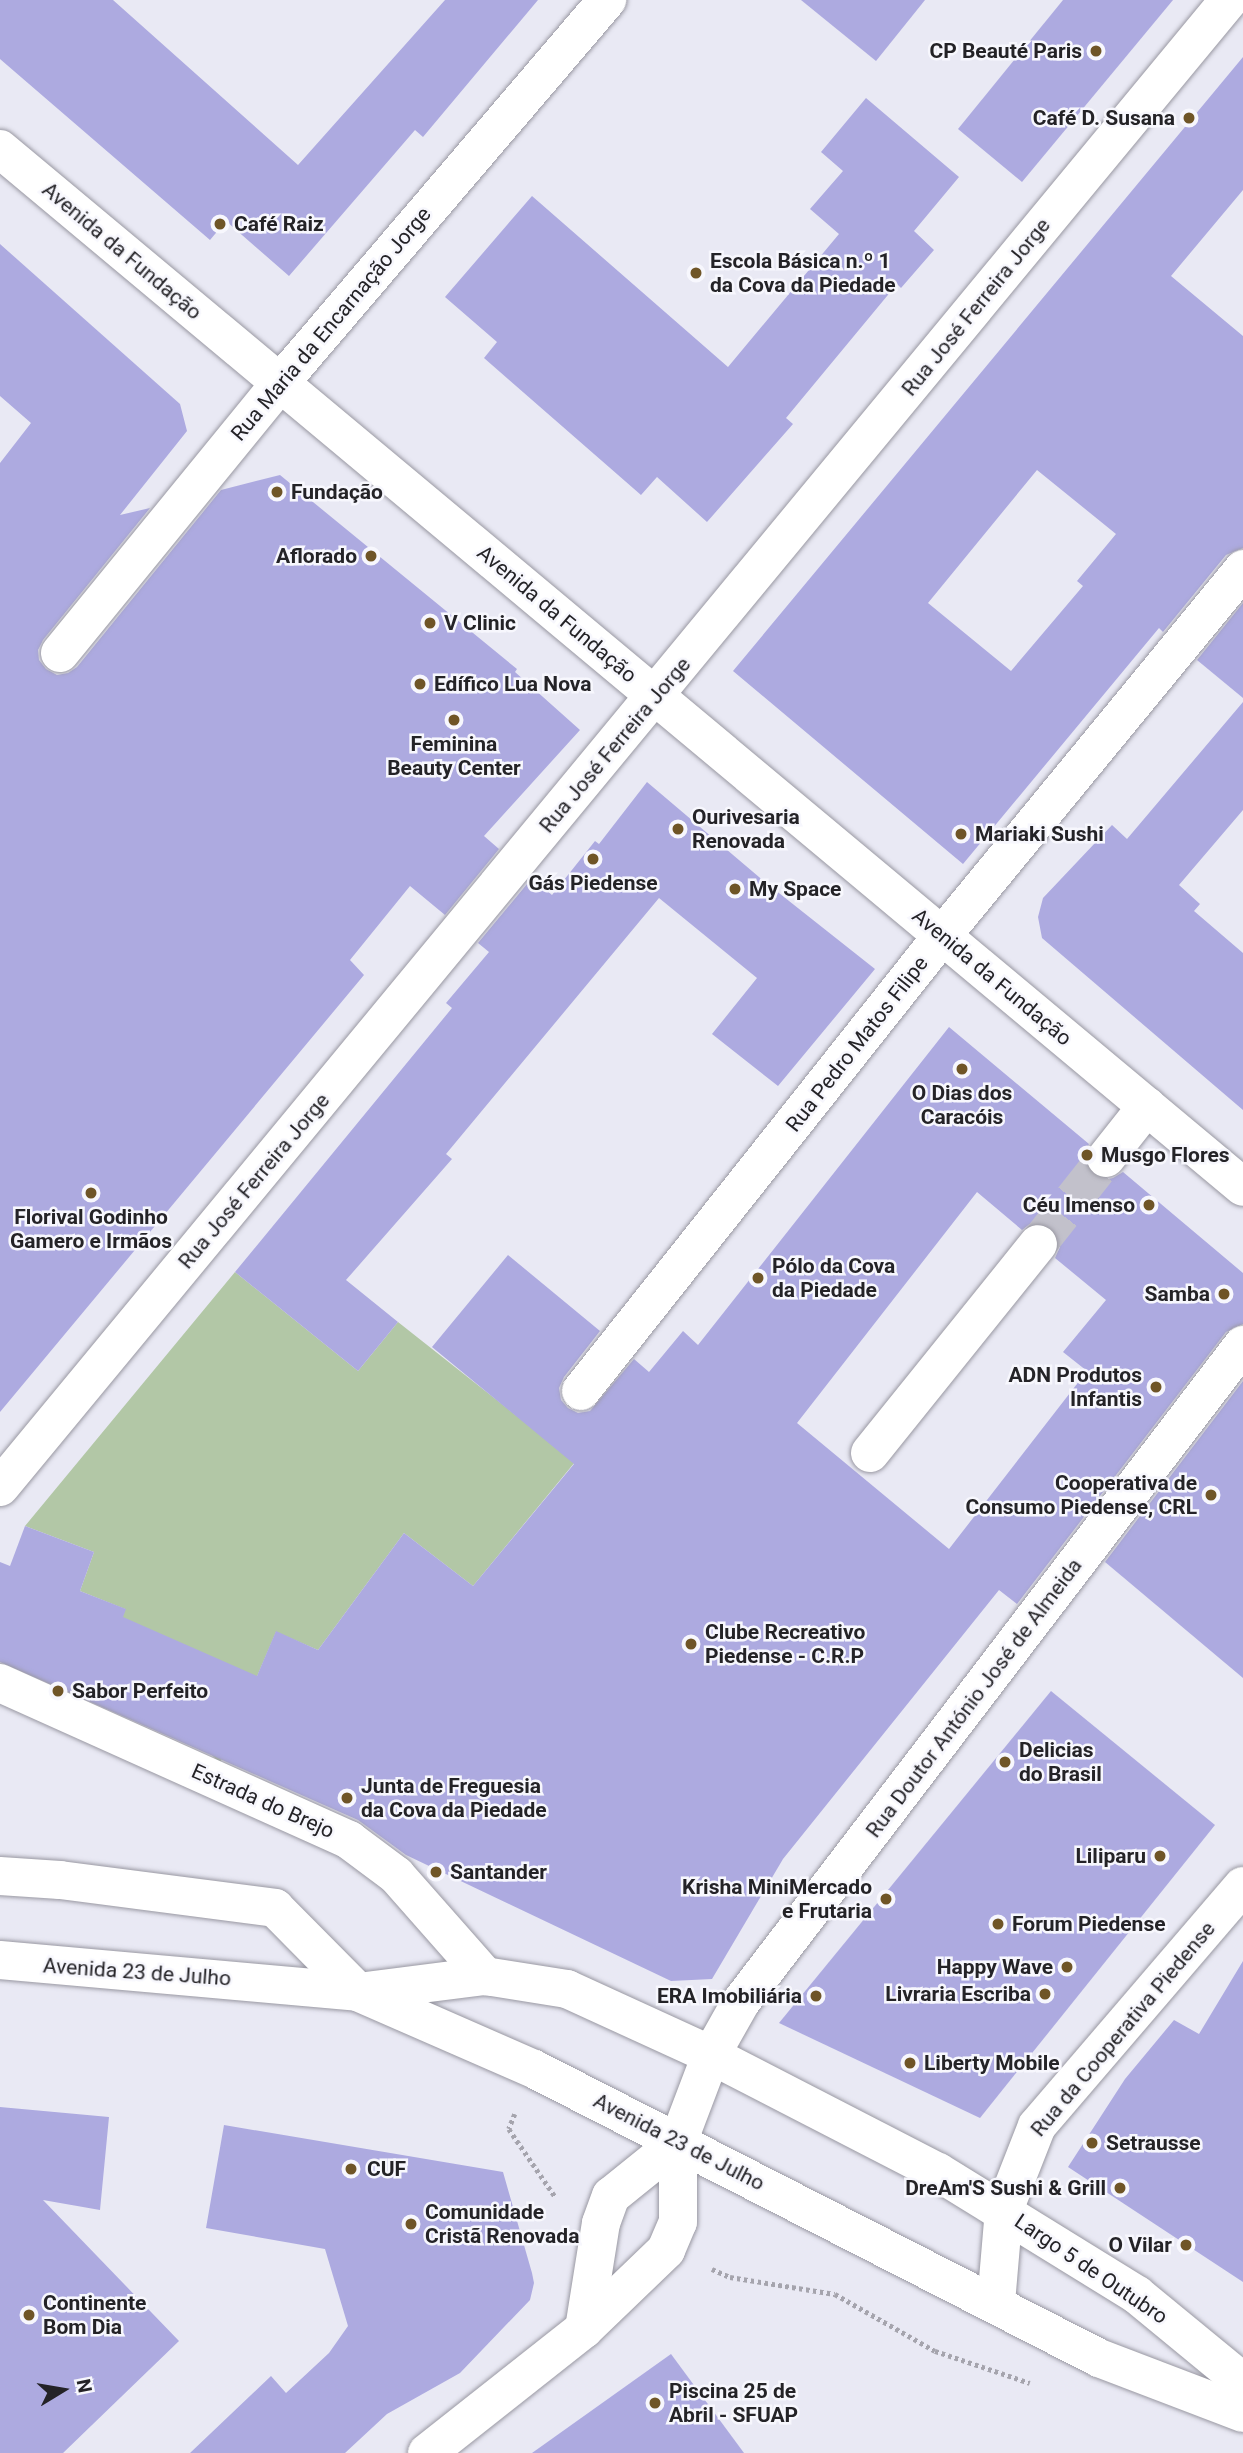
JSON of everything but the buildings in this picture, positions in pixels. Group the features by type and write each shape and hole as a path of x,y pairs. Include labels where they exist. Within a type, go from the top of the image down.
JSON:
{"street":[{"name":"Rua Maria da Encarnação Jorge","path":"60,653 279,383 607,0"},
{"name":"Rua José Ferreira Jorge","path":"0,1487 656,696 1228,0"},
{"name":"Avenida da Fundação","path":"0,149 1243,1187"},
{"name":"Rua Pedro Matos Filipe","path":"581,1391 942,936 1243,569"},
{"path":"1106,1158 1147,1106"},
{"path":"870,1453 1038,1244"},
{"name":"Rua Doutor António José de Almeida","path":"678,2142 711,2055 749,1992 1243,1345"},
{"name":"Estrada do Brejo","path":"0,1684 349,1840 396,1875 485,1976"},
{"path":"0,1875 60,1880 275,1908 358,1992"},
{"name":"Rua da Cooperativa Piedense","path":"996,2303 1004,2210 1037,2126 1243,1886"},
{"name":"Avenida 23 de Julho","path":"0,1960 358,1992 485,1976 567,1989 711,2055 938,2172 1004,2210"},
{"name":"Avenida 23 de Julho","path":"358,1992 534,2069 996,2303"},
{"path":"584,2329 601,2223 611,2196 678,2142"},
{"path":"427,2453 584,2329 666,2250 678,2222 678,2142"},
{"name":"Largo 5 de Outubro","path":"1004,2210 1137,2295 1243,2382"},
{"path":"996,2303 1100,2358 1243,2413"}],"green space":[{"path":"235,1272 358,1371 398,1322 575,1462 473,1586 404,1533 318,1650 276,1632 220,1763 209,1752 94,1702 125,1609 80,1591 94,1552 25,1526"}],"tunnel":[{"path":"1038,1244 1106,1158"}],"place":[{"name":"CP Beauté Paris","path":"1096,51"},
{"name":"Café D. Susana","path":"1189,118"},
{"name":"Café Raiz","path":"220,224"},
{"name":"Escola Básica n.º 1 da Cova da Piedade","path":"696,273"},
{"name":"Fundação","path":"277,492"},
{"name":"Aflorado","path":"371,556"},
{"name":"V Clinic","path":"430,623"},
{"name":"Edífico Lua Nova","path":"420,684"},
{"name":"Feminina Beauty Center","path":"454,720"},
{"name":"Ourivesaria Renovada","path":"678,829"},
{"name":"Mariaki Sushi","path":"961,834"},
{"name":"Gás Piedense","path":"593,859"},
{"name":"My Space","path":"735,889"},
{"name":"O Dias dos Caracóis","path":"962,1069"},
{"name":"Musgo Flores","path":"1087,1155"},
{"name":"Florival Godinho Gamero e Irmãos","path":"91,1193"},
{"name":"Céu Imenso","path":"1149,1205"},
{"name":"Pólo da Cova da Piedade","path":"758,1278"},
{"name":"Samba","path":"1224,1294"},
{"name":"ADN Produtos Infantis","path":"1156,1387"},
{"name":"Cooperativa de Consumo Piedense, CRL","path":"1211,1495"},
{"name":"Clube Recreativo Piedense - C.R.P","path":"691,1644"},
{"name":"Sabor Perfeito","path":"58,1691"},
{"name":"Delicias do Brasil","path":"1005,1762"},
{"name":"Junta de Freguesia da Cova da Piedade","path":"347,1798"},
{"name":"Liliparu","path":"1160,1856"},
{"name":"Santander","path":"436,1872"},
{"name":"Krisha MiniMercado e Frutaria","path":"886,1899"},
{"name":"Forum Piedense","path":"998,1924"},
{"name":"Happy Wave","path":"1067,1967"},
{"name":"Livraria Escriba","path":"1045,1994"},
{"name":"ERA Imobiliária","path":"816,1996"},
{"name":"Liberty Mobile","path":"910,2063"},
{"name":"Setrausse","path":"1092,2143"},
{"name":"CUF","path":"351,2169"},
{"name":"DreAm'S Sushi & Grill","path":"1120,2188"},
{"name":"Comunidade Cristã Renovada","path":"411,2224"},
{"name":"O Vilar","path":"1186,2245"},
{"name":"Continente Bom Dia","path":"29,2315"},
{"name":"Piscina 25 de Abril - SFUAP","path":"655,2403"}]}
